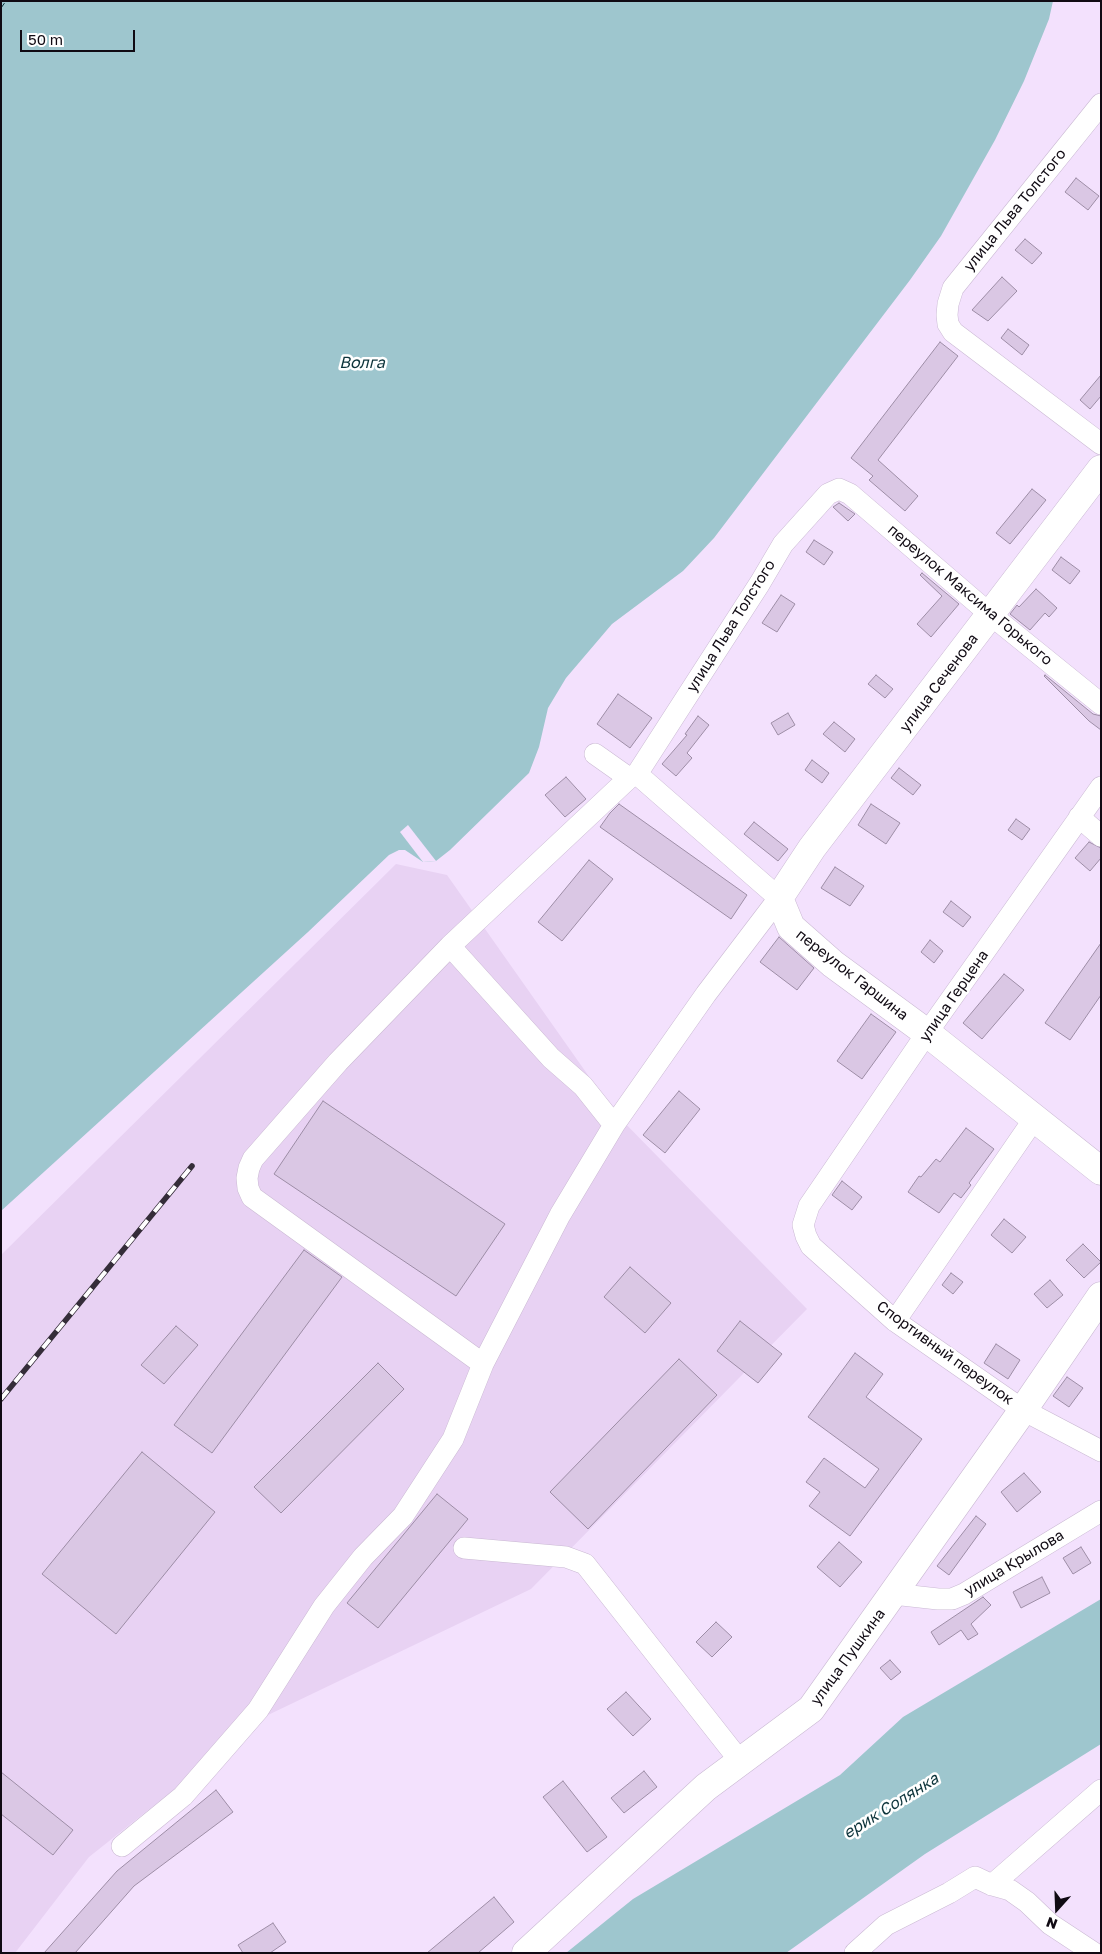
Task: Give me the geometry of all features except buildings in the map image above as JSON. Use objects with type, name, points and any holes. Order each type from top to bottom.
[{"type":"main road","name":"улица Сеченова","points":[[779,898],[812,848],[1101,468]]},
{"type":"main road","name":"переулок Гаршина","points":[[779,898],[791,927],[833,964],[927,1034],[1101,1171]]},
{"type":"main road","name":"улица Пушкина","points":[[526,1953],[706,1787],[811,1709],[894,1594],[1101,1296]]},
{"type":"street","name":"улица Льва Толстого","points":[[1101,104],[953,288],[948,304],[948,324],[952,332],[1101,444]]},
{"type":"street","name":"улица Льва Толстого","points":[[483,1364],[252,1197],[248,1188],[249,1168],[253,1159],[338,1062],[450,946],[633,776],[760,583],[782,544],[828,494],[839,489]]},
{"type":"street","name":"переулок Максима Горького","points":[[839,489],[850,494],[991,615],[1101,704]]},
{"type":"street","name":"переулок Гаршина","points":[[595,754],[633,776],[779,898]]},
{"type":"street","name":"улица Герцена","points":[[809,1206],[1078,817],[1101,787]]},
{"type":"street","points":[[1078,817],[1101,836]]},
{"type":"street","points":[[122,1846],[183,1796],[258,1710],[324,1606],[363,1557],[404,1516],[454,1439],[483,1364],[560,1214],[614,1125],[706,994],[779,898]]},
{"type":"street","points":[[450,946],[551,1058],[583,1086],[614,1125]]},
{"type":"street","points":[[895,1321],[1034,1119]]},
{"type":"street","name":"Спортивный переулок","points":[[809,1206],[803,1225],[810,1246],[895,1321],[1023,1410],[1101,1452]]},
{"type":"street","name":"улица Крылова","points":[[894,1594],[952,1599],[964,1594],[1101,1511]]},
{"type":"street","points":[[464,1548],[566,1557],[585,1564],[740,1761]]},
{"type":"street","points":[[992,1885],[1101,1790]]},
{"type":"street","points":[[855,1953],[886,1925],[949,1893],[975,1877],[992,1885],[1010,1890],[1027,1902],[1050,1924],[1094,1953]]},
{"type":"shaded area","points":[[396,864],[447,875],[614,1112],[807,1309],[531,1589],[268,1715],[89,1857],[15,1953],[1,1953],[1,1255]]},
{"type":"water","name":"Волга","points":[[1,1],[1053,1],[1049,19],[1024,81],[995,140],[941,236],[910,280],[714,538],[683,571],[612,624],[566,678],[548,708],[539,747],[529,773],[450,850],[436,861],[423,862],[405,850],[399,850],[389,855],[308,932],[1,1211]]},
{"type":"water","name":"ерик Солянка","points":[[1101,1599],[1101,1744],[925,1854],[786,1953],[566,1953],[633,1899],[840,1775],[903,1717]]},
{"type":"pier","points":[[408,825],[436,861],[423,862],[400,832]]},
{"type":"ferry route","points":[[1,8],[6,1]]},
{"type":"railway","points":[[1,1399],[192,1166]]}]
